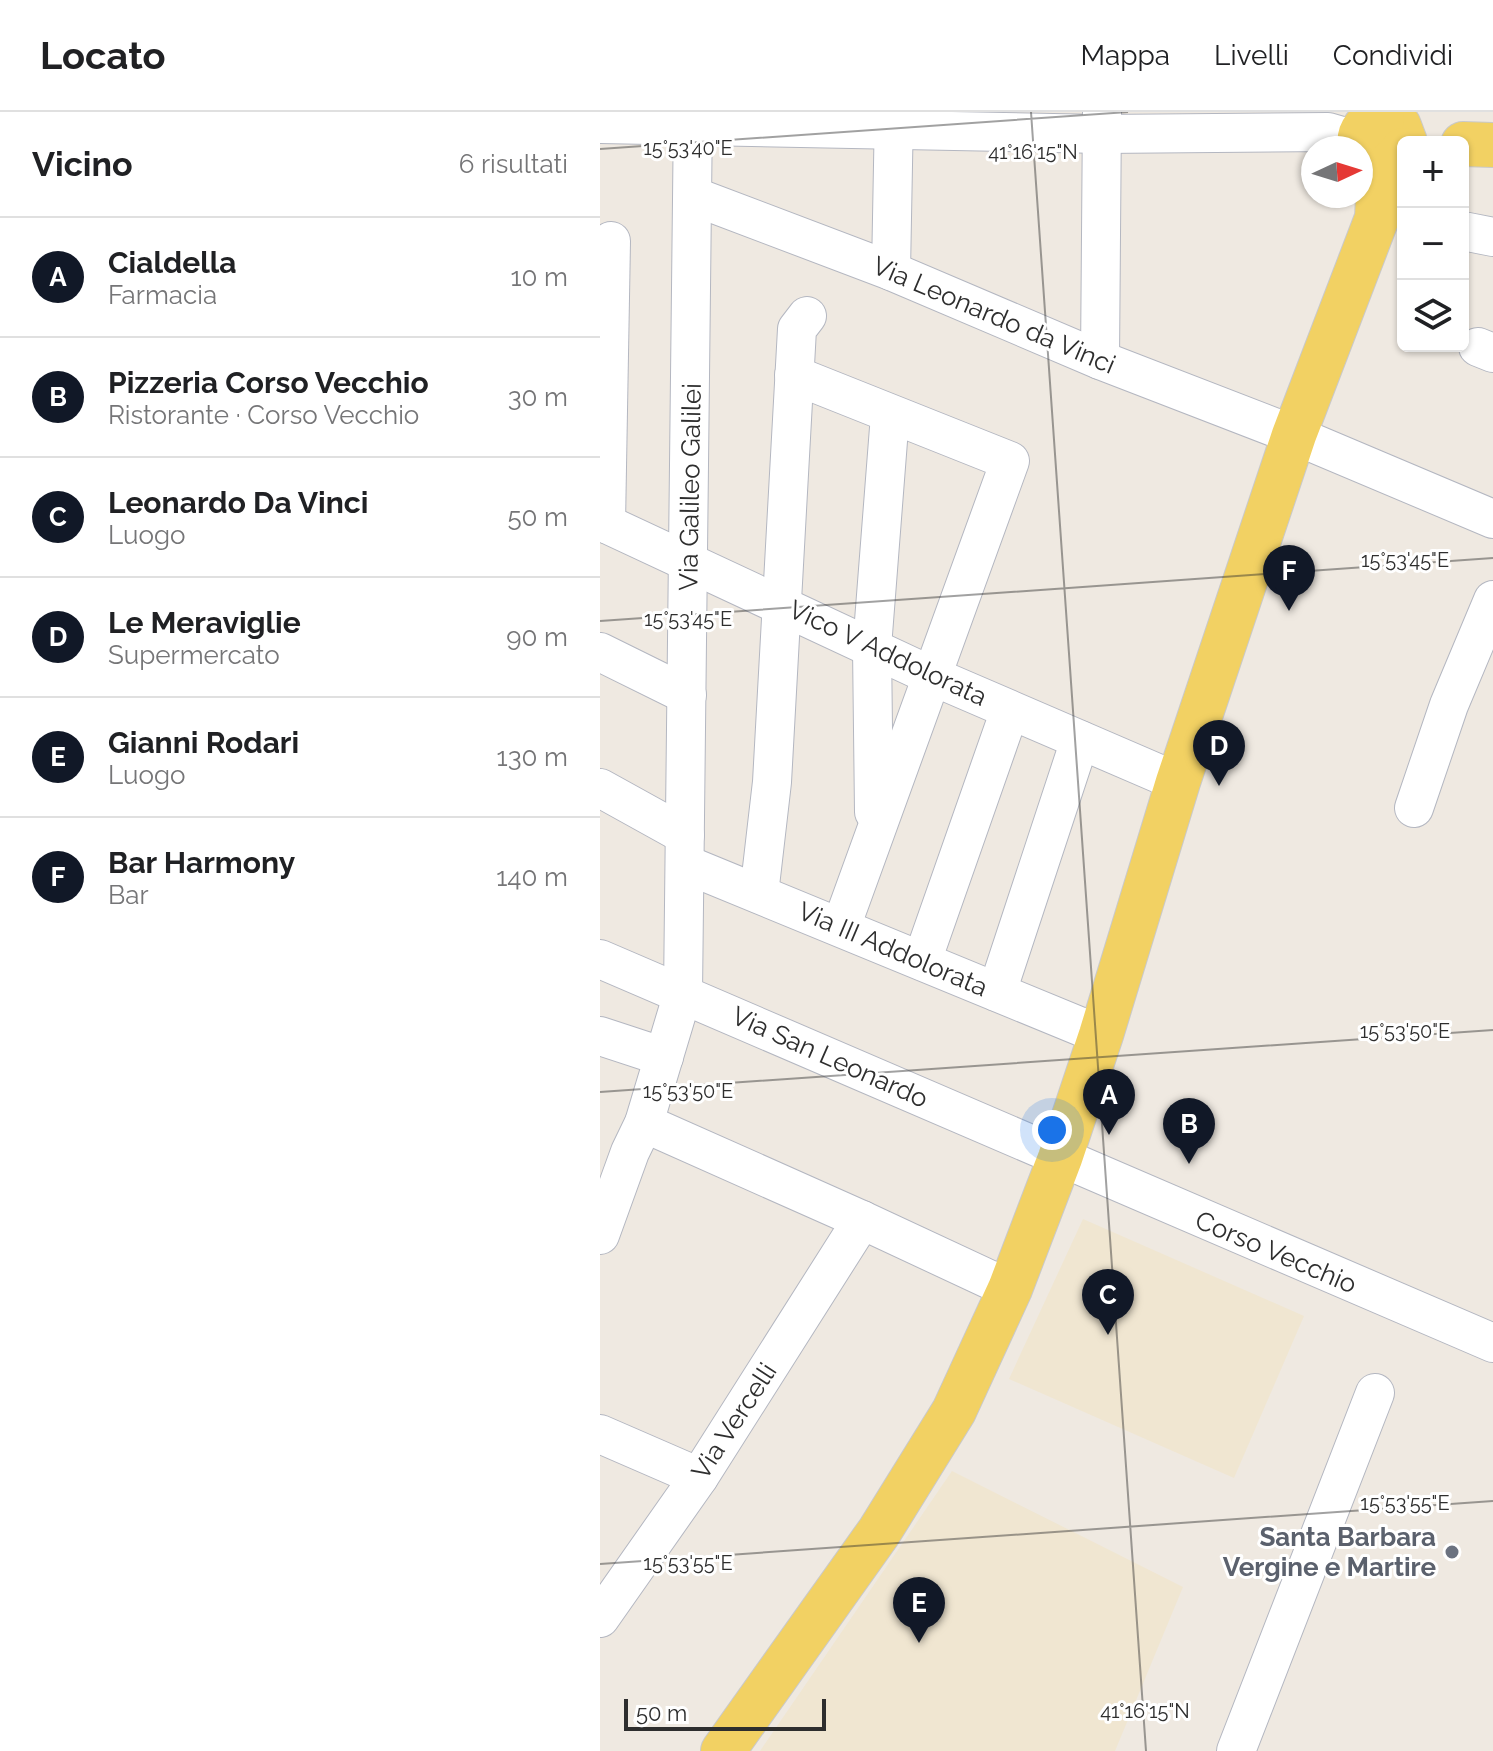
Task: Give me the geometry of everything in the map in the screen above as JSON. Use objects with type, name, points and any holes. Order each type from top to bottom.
[{"type":"main road","points":[[1469,144],[1493,145]]},
{"type":"main road","points":[[723,1751],[879,1532],[946,1425],[1010,1289],[1060,1158],[1101,1035],[1178,782],[1385,151]]},
{"type":"street","points":[[600,124],[693,119],[1102,123],[1328,132],[1385,151]]},
{"type":"street","name":"Via Galileo Galilei","points":[[600,1235],[625,1139],[664,1057],[683,993],[693,119]]},
{"type":"street","points":[[891,271],[894,122]]},
{"type":"street","points":[[1100,360],[1102,123]]},
{"type":"street","name":"Via Leonardo da Vinci","points":[[693,196],[891,271],[1100,360],[1294,435],[1493,519]]},
{"type":"street","points":[[1469,232],[1493,237]]},
{"type":"street","points":[[603,522],[614,241]]},
{"type":"street","points":[[759,894],[772,782],[784,605],[797,329],[807,316]]},
{"type":"street","points":[[794,375],[1010,461],[841,927]]},
{"type":"street","points":[[874,836],[872,647],[890,415]]},
{"type":"street","name":"Vico V Addolorata","points":[[603,522],[932,676],[1178,782]]},
{"type":"street","points":[[1414,808],[1449,705],[1493,600]]},
{"type":"street","points":[[600,652],[687,695]]},
{"type":"street","points":[[922,961],[1010,710]]},
{"type":"street","points":[[997,992],[1080,740]]},
{"type":"street","name":"Via III Addolorata","points":[[600,788],[685,850],[759,894],[1101,1035]]},
{"type":"street","name":"Via San Leonardo","points":[[600,959],[1060,1158]]},
{"type":"street","points":[[600,1036],[664,1057]]},
{"type":"street","points":[[625,1139],[862,1220],[1010,1289]]},
{"type":"street","name":"Corso Vecchio","points":[[1060,1158],[1493,1343]]},
{"type":"street","name":"Via Vercelli","points":[[600,1618],[699,1477],[862,1220]]},
{"type":"street","points":[[1236,1751],[1375,1393]]},
{"type":"street","points":[[600,1434],[699,1477]]},
{"type":"shaded area","points":[[1083,1219],[1304,1316],[1234,1478],[1009,1379]]},
{"type":"shaded area","points":[[952,1471],[1183,1587],[1115,1751],[760,1751]]},
{"type":"place","name":"Bar Harmony","points":[[1289,611]]},
{"type":"place","name":"Le Meraviglie","points":[[1219,786]]},
{"type":"place","name":"Cialdella","points":[[1109,1135]]},
{"type":"place","name":"Pizzeria Corso Vecchio","points":[[1189,1164]]},
{"type":"place","name":"Leonardo Da Vinci","points":[[1108,1335]]},
{"type":"place","name":"Santa Barbara Vergine e Martire","points":[[1452,1552]]},
{"type":"place","name":"Gianni Rodari","points":[[919,1643]]}]
